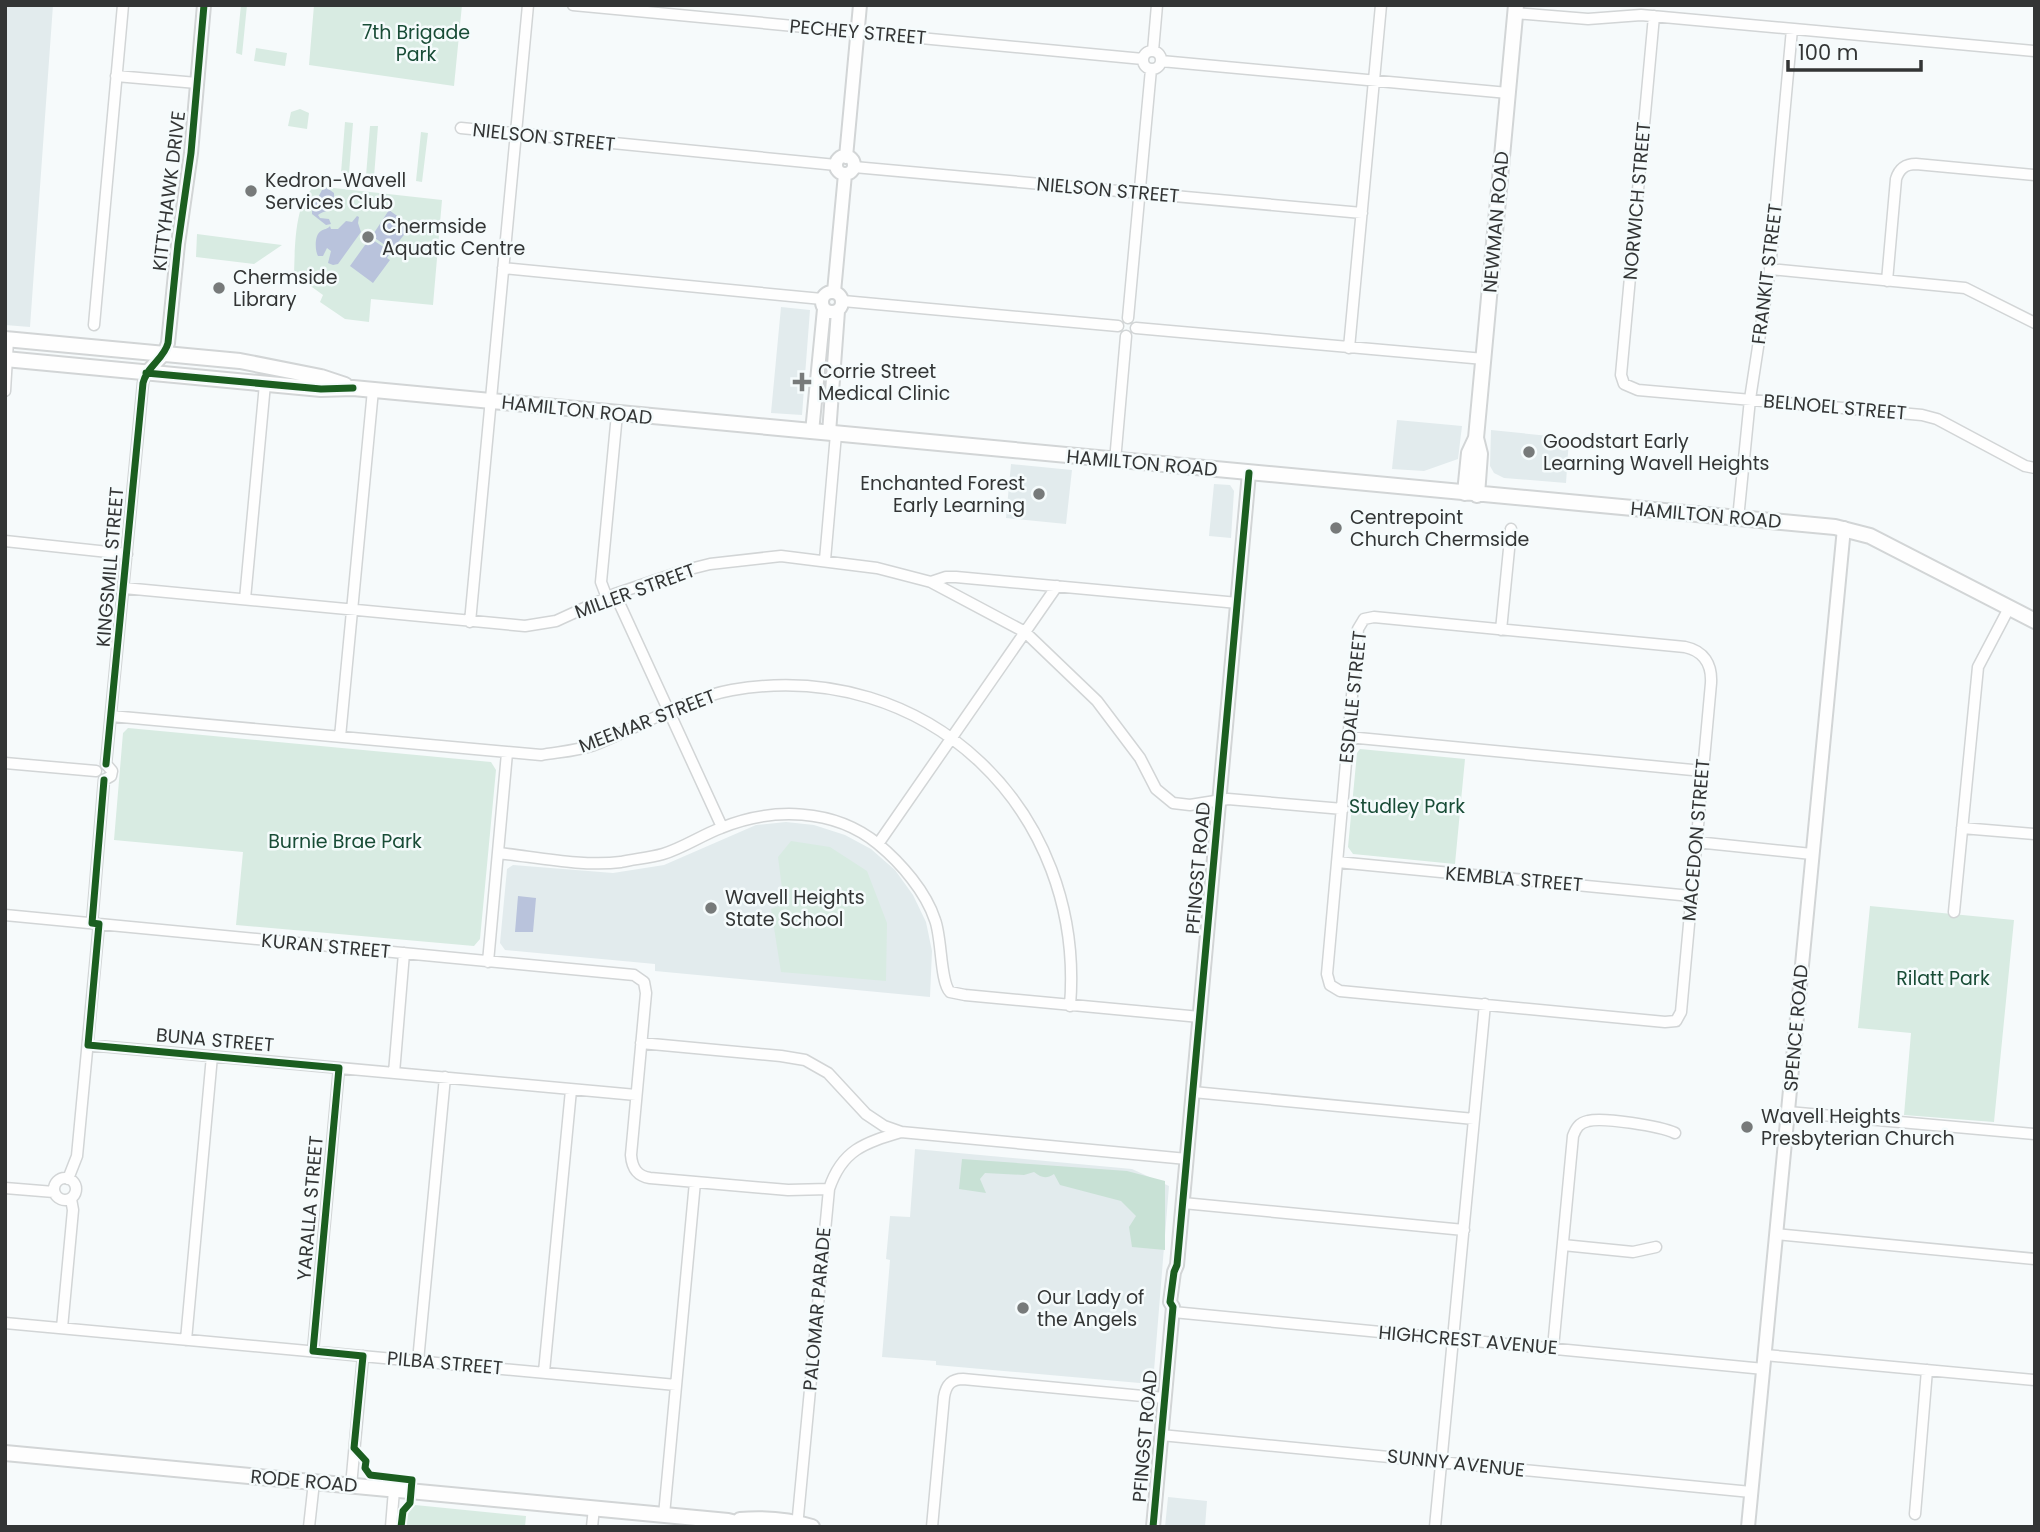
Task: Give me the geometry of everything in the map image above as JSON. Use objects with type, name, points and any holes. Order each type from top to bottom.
[{"type":"main road","name":"NEWMAN ROAD","points":[[1471,494],[1469,453],[1476,438],[1516,9]]},
{"type":"main road","name":"HAMILTON ROAD","points":[[6,339],[254,363],[321,377],[353,388]]},
{"type":"main road","name":"HAMILTON ROAD","points":[[6,359],[321,389],[353,388],[1844,528],[1877,540],[2035,621]]},
{"type":"main road","name":"RODE ROAD","points":[[5,1453],[754,1524],[802,1525]]},
{"type":"street","points":[[93,325],[123,5]]},
{"type":"street","name":"KITTYHAWK DRIVE","points":[[164,354],[168,343],[204,5]]},
{"type":"street","points":[[470,622],[528,5]]},
{"type":"street","name":"PECHEY STREET","points":[[573,5],[1143,59]]},
{"type":"street","points":[[811,432],[832,302],[860,5]]},
{"type":"street","points":[[1153,51],[1157,5]]},
{"type":"street","points":[[1349,348],[1381,5]]},
{"type":"street","points":[[1516,9],[1588,19],[1628,15],[1654,16],[2035,51]]},
{"type":"street","name":"NORWICH STREET","points":[[1624,384],[1621,370],[1654,16]]},
{"type":"street","name":"FRANKIT STREET","points":[[1738,519],[1750,399],[1770,270],[1792,29]]},
{"type":"street","points":[[1153,51],[1160,55],[1161,61],[1151,69],[1143,59],[1147,52],[1153,51]]},
{"type":"street","points":[[1161,61],[1508,93]]},
{"type":"street","points":[[1128,318],[1151,69]]},
{"type":"street","points":[[116,76],[197,83]]},
{"type":"street","name":"NIELSON STREET","points":[[461,128],[1362,213]]},
{"type":"street","points":[[1887,281],[1896,179],[1905,166],[1916,164],[2035,175]]},
{"type":"street","points":[[503,268],[832,302],[1118,326]]},
{"type":"street","points":[[1770,270],[1965,288],[2035,323]]},
{"type":"street","points":[[825,560],[833,434],[832,302]]},
{"type":"street","points":[[1118,326],[1122,319],[1128,318],[1133,320],[1136,328]]},
{"type":"street","points":[[1118,326],[1126,336]]},
{"type":"street","points":[[1136,328],[1484,359]]},
{"type":"street","points":[[1126,336],[1136,328]]},
{"type":"street","points":[[1115,461],[1126,336]]},
{"type":"street","points":[[5,391],[6,339]]},
{"type":"street","points":[[146,373],[164,354]]},
{"type":"street","name":"KINGSMILL STREET","points":[[106,764],[146,373]]},
{"type":"street","points":[[245,599],[265,384]]},
{"type":"street","name":"BELNOEL STREET","points":[[1624,384],[1638,390],[1922,415],[1937,419],[2022,464],[2035,468]]},
{"type":"street","points":[[340,737],[373,390]]},
{"type":"street","points":[[617,414],[601,582],[611,596],[669,711],[722,827]]},
{"type":"street","name":"PFINGST ROAD","points":[[1153,1527],[1173,1309],[1178,1302],[1180,1272],[1177,1265],[1249,473]]},
{"type":"street","name":"SPENCE ROAD","points":[[1748,1527],[1844,528]]},
{"type":"street","points":[[1501,630],[1511,529]]},
{"type":"street","points":[[5,541],[127,554]]},
{"type":"street","name":"MILLER STREET","points":[[124,588],[525,626],[549,623],[611,596],[685,570],[710,565],[781,556],[877,568],[931,582],[1025,632],[1097,701],[1139,758],[1156,789],[1173,803],[1184,805],[1228,799],[1343,809]]},
{"type":"street","points":[[931,582],[951,576],[1238,603]]},
{"type":"street","points":[[878,844],[1057,586]]},
{"type":"street","points":[[1954,912],[1978,667],[2009,608]]},
{"type":"street","name":"ESDALE STREET","points":[[1485,1004],[1340,990],[1330,985],[1327,974],[1358,629],[1364,619],[1374,617],[1501,630]]},
{"type":"street","name":"MACEDON STREET","points":[[1485,1004],[1676,1021],[1681,1012],[1712,683],[1711,670],[1706,659],[1698,651],[1685,647],[1501,630]]},
{"type":"street","name":"MEEMAR STREET","points":[[111,716],[541,755],[592,746],[669,711],[733,690],[788,685],[843,690],[893,706],[951,738],[991,771],[1033,826],[1059,888],[1069,933],[1070,1006]]},
{"type":"street","points":[[1348,737],[1703,771]]},
{"type":"street","points":[[488,962],[508,753]]},
{"type":"street","points":[[5,763],[96,771]]},
{"type":"street","points":[[106,764],[112,771],[111,776],[104,780],[97,776],[96,771],[99,765],[106,764]]},
{"type":"street","points":[[68,1179],[77,1160],[88,1045],[104,780]]},
{"type":"street","points":[[498,853],[611,863],[661,854],[722,827],[750,818],[771,815],[817,816],[846,825],[878,844],[904,869],[922,894],[935,919],[942,947],[944,983],[947,990],[958,995],[1200,1017]]},
{"type":"street","points":[[1962,828],[2035,834]]},
{"type":"street","points":[[1696,842],[1812,853]]},
{"type":"street","name":"KEMBLA STREET","points":[[1337,862],[1691,896]]},
{"type":"street","name":"KURAN STREET","points":[[5,915],[632,975],[644,982],[646,993],[641,1043]]},
{"type":"street","points":[[394,1073],[404,953]]},
{"type":"street","points":[[1435,1527],[1485,1004]]},
{"type":"street","points":[[829,1189],[788,1190],[695,1182],[646,1177],[635,1170],[631,1155],[641,1043],[805,1060],[828,1073],[866,1114],[884,1126],[901,1132],[1187,1159]]},
{"type":"street","name":"BUNA STREET","points":[[88,1045],[636,1095]]},
{"type":"street","points":[[186,1340],[212,1056]]},
{"type":"street","name":"YARALLA STREET","points":[[313,1351],[339,1068]]},
{"type":"street","points":[[418,1361],[444,1077]]},
{"type":"street","points":[[544,1372],[571,1090]]},
{"type":"street","points":[[1193,1092],[1474,1119]]},
{"type":"street","points":[[1788,1111],[2035,1134]]},
{"type":"street","points":[[1553,1348],[1576,1121],[1594,1120],[1658,1127],[1675,1133]]},
{"type":"street","name":"PALOMAR PARADE","points":[[802,1525],[829,1189],[840,1165],[854,1151],[872,1140],[901,1132]]},
{"type":"street","points":[[54,1192],[58,1181],[68,1179]]},
{"type":"street","points":[[62,1328],[73,1210],[71,1199],[76,1186],[68,1179]]},
{"type":"street","points":[[664,1515],[695,1182]]},
{"type":"street","points":[[5,1188],[54,1192],[61,1199],[71,1199]]},
{"type":"street","points":[[1183,1203],[1464,1230]]},
{"type":"street","points":[[1776,1234],[2035,1259]]},
{"type":"street","points":[[1563,1245],[1633,1252],[1656,1247]]},
{"type":"street","name":"HIGHCREST AVENUE","points":[[1173,1309],[1764,1369]]},
{"type":"street","name":"PILBA STREET","points":[[5,1323],[676,1385]]},
{"type":"street","points":[[1765,1354],[2035,1380]]},
{"type":"street","points":[[351,1486],[362,1356]]},
{"type":"street","points":[[1915,1514],[1927,1370]]},
{"type":"street","points":[[932,1527],[944,1396],[952,1381],[963,1379],[1164,1398]]},
{"type":"street","name":"SUNNY AVENUE","points":[[1161,1434],[1751,1492]]},
{"type":"street","points":[[309,1527],[314,1482]]},
{"type":"street","points":[[391,1527],[394,1490]]},
{"type":"street","points":[[592,1527],[594,1508]]},
{"type":"shaded area","points":[[5,5],[53,5],[30,327],[5,325]]},
{"type":"shaded area","points":[[781,307],[810,310],[802,415],[771,413]]},
{"type":"shaded area","points":[[1397,420],[1462,426],[1458,459],[1424,471],[1392,469]]},
{"type":"shaded area","name":"Goodstart Early Learning Wavell Heights","points":[[1491,430],[1569,438],[1566,483],[1504,478],[1494,473],[1490,466]]},
{"type":"shaded area","name":"Enchanted Forest Early Learning","points":[[1011,464],[1072,470],[1066,524],[1006,518]]},
{"type":"shaded area","points":[[1214,484],[1230,485],[1234,491],[1231,538],[1209,536]]},
{"type":"shaded area","name":"Wavell Heights State School","points":[[786,822],[814,825],[845,835],[871,849],[895,870],[913,895],[926,922],[932,951],[930,997],[655,971],[655,964],[505,950],[500,943],[507,869],[513,865],[613,873],[664,865],[756,825]]},
{"type":"shaded area","name":"Our Lady of the Angels","points":[[915,1149],[1132,1169],[1169,1186],[1153,1383],[936,1365],[936,1361],[882,1357],[890,1260],[886,1259],[890,1216],[910,1217]]},
{"type":"shaded area","points":[[1168,1497],[1207,1501],[1205,1527],[1165,1527]]},
{"type":"green space","points":[[241,5],[247,5],[242,55],[236,53]]},
{"type":"green space","name":"7th Brigade Park","points":[[314,5],[462,5],[454,86],[309,65]]},
{"type":"green space","points":[[256,48],[287,53],[285,66],[254,61]]},
{"type":"green space","points":[[300,109],[309,113],[307,129],[288,126],[291,112]]},
{"type":"green space","points":[[345,122],[353,123],[349,173],[341,173]]},
{"type":"green space","points":[[370,126],[378,126],[374,177],[366,176]]},
{"type":"green space","points":[[421,132],[428,133],[422,182],[416,181]]},
{"type":"green space","name":"Chermside Aquatic Centre","points":[[316,186],[442,200],[433,305],[371,299],[369,322],[345,319],[320,302],[323,295],[294,274],[300,213],[303,202]]},
{"type":"green space","points":[[197,234],[282,245],[254,264],[196,257]]},
{"type":"green space","name":"Burnie Brae Park","points":[[128,728],[491,762],[496,770],[480,939],[474,946],[236,925],[243,852],[114,840],[123,733]]},
{"type":"green space","name":"Studley Park","points":[[1360,749],[1465,759],[1455,864],[1353,854],[1348,847],[1357,753]]},
{"type":"green space","points":[[791,841],[830,847],[867,871],[887,923],[886,981],[781,972],[771,909],[784,904],[778,857]]},
{"type":"green space","name":"Rilatt Park","points":[[1870,906],[2014,920],[1994,1122],[1904,1115],[1911,1033],[1858,1028]]},
{"type":"green space","points":[[962,1159],[1127,1171],[1165,1181],[1165,1250],[1132,1247],[1129,1227],[1136,1216],[1121,1201],[1060,1185],[1054,1174],[1044,1177],[1034,1172],[1024,1175],[985,1173],[980,1179],[986,1193],[959,1189]]},
{"type":"green space","points":[[415,1505],[526,1516],[525,1527],[403,1527],[406,1509]]},
{"type":"water","points":[[327,188],[334,193],[333,208],[318,215],[320,218],[329,219],[331,224],[326,225],[312,214],[312,209],[322,190]]},
{"type":"water","points":[[389,210],[411,226],[392,250],[372,236]]},
{"type":"water","points":[[357,216],[361,232],[338,264],[328,263],[331,251],[327,248],[323,256],[318,256],[316,243],[319,233],[330,226],[331,229],[338,229],[346,221],[352,222]]},
{"type":"water","points":[[370,238],[391,252],[387,258],[390,260],[373,283],[350,266]]},
{"type":"water","points":[[518,896],[536,898],[533,932],[515,932]]},
{"type":"cycle path","points":[[106,764],[143,383],[168,343],[191,153],[204,5]]},
{"type":"cycle path","points":[[146,373],[321,389],[353,388]]},
{"type":"cycle path","points":[[1153,1527],[1173,1307],[1170,1302],[1177,1265],[1249,473]]},
{"type":"cycle path","points":[[104,780],[92,923],[99,924],[88,1045],[339,1068],[313,1351],[363,1356],[354,1448],[366,1461],[365,1468],[370,1475],[412,1480],[410,1503],[403,1511],[401,1527]]},
{"type":"place","name":"Kedron-Wavell Services Club","points":[[251,191]]},
{"type":"place","name":"Chermside Aquatic Centre","points":[[368,237]]},
{"type":"place","name":"Chermside Library","points":[[219,288]]},
{"type":"place","name":"Corrie Street Medical Clinic","points":[[802,382]]},
{"type":"place","name":"Goodstart Early Learning Wavell Heights","points":[[1529,452]]},
{"type":"place","name":"Enchanted Forest Early Learning","points":[[1039,494]]},
{"type":"place","name":"Centrepoint Church Chermside","points":[[1336,528]]},
{"type":"place","name":"Wavell Heights State School","points":[[711,908]]},
{"type":"place","name":"Wavell Heights Presbyterian Church","points":[[1747,1127]]},
{"type":"place","name":"Our Lady of the Angels","points":[[1023,1308]]}]
